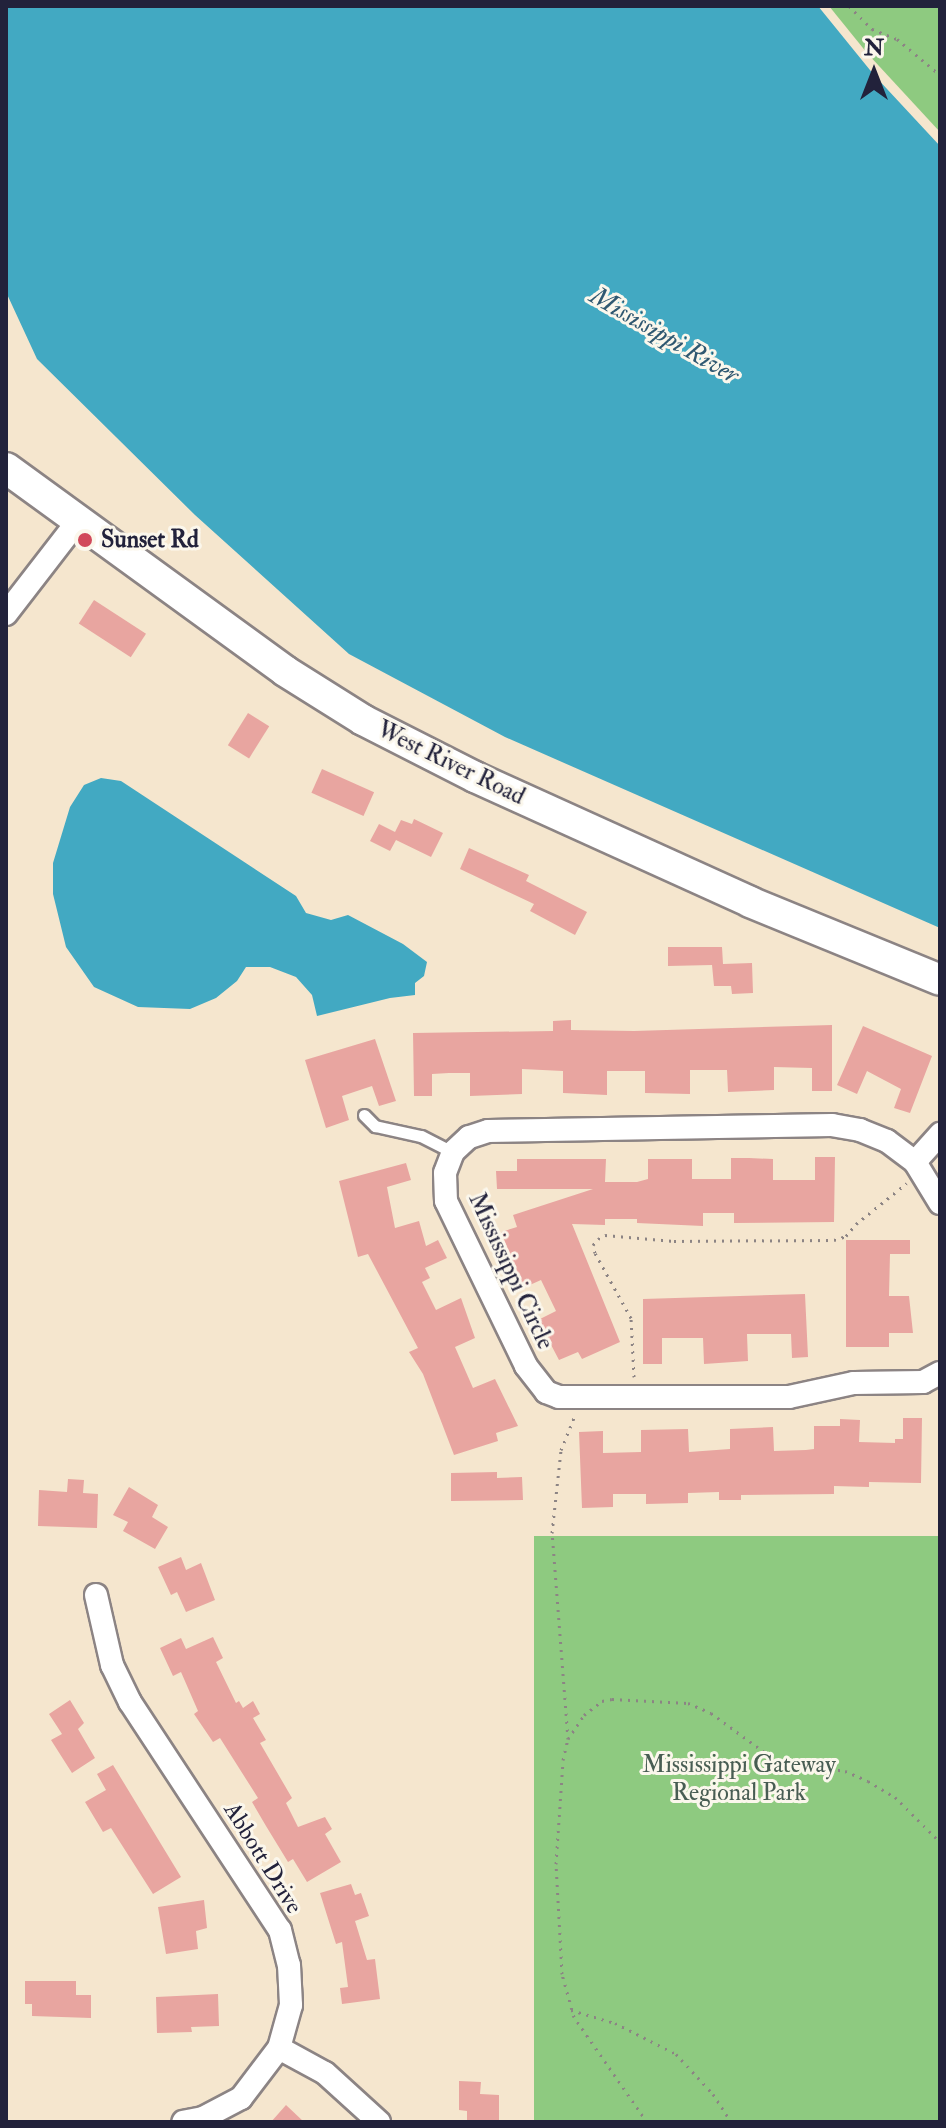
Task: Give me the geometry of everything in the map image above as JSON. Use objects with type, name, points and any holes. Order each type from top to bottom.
[{"type":"street","name":"West River Road","points":[[6,468],[285,671],[392,736],[750,902],[940,980]]},
{"type":"street","points":[[6,614],[78,521]]},
{"type":"street","points":[[453,1152],[469,1137],[488,1131],[832,1125],[860,1130],[887,1141],[919,1168],[940,1203]]},
{"type":"street","points":[[919,1168],[940,1134]]},
{"type":"street","name":"Mississippi Circle","points":[[453,1152],[445,1173],[446,1201],[536,1382],[546,1392],[573,1399],[789,1397],[854,1383],[901,1384],[939,1376]]},
{"type":"street","name":"Abbott Drive","points":[[96,1595],[112,1665],[130,1702],[280,1930],[289,1965],[291,2005],[279,2048],[241,2098],[203,2118],[183,2122]]},
{"type":"street","points":[[279,2048],[325,2073],[379,2122]]},
{"type":"lane","points":[[364,1115],[375,1126],[421,1136],[453,1152]]},
{"type":"path","points":[[849,6],[872,29],[905,43],[940,75]]},
{"type":"path","points":[[634,1398],[631,1318],[595,1253],[593,1245],[598,1239],[605,1235],[662,1241],[834,1240],[846,1236],[919,1168]]},
{"type":"path","points":[[573,1399],[574,1417],[561,1450],[552,1533],[568,1739],[563,1760],[556,1881],[560,1958],[571,2010],[647,2122]]},
{"type":"path","points":[[568,1739],[584,1715],[602,1701],[649,1699],[688,1703],[711,1713],[775,1760],[845,1771],[868,1781],[895,1797],[940,1842]]},
{"type":"path","points":[[571,2010],[615,2023],[670,2050],[692,2068],[731,2122]]},
{"type":"green space","points":[[829,6],[940,6],[940,132],[867,53]]},
{"type":"green space","name":"Mississippi Gateway Regional Park","points":[[534,1536],[940,1536],[940,2122],[534,2122]]},
{"type":"water","name":"Mississippi River","points":[[6,6],[818,6],[874,75],[940,146],[940,928],[505,737],[349,654],[195,515],[37,359],[6,292]]},
{"type":"water","points":[[101,778],[121,781],[296,896],[306,913],[331,920],[348,915],[403,944],[427,962],[424,976],[415,983],[415,995],[317,1016],[312,995],[296,977],[270,967],[246,967],[237,981],[216,998],[190,1009],[138,1007],[94,987],[66,947],[53,894],[53,863],[70,807],[84,785]]},
{"type":"building","points":[[94,600],[146,634],[131,657],[79,623]]},
{"type":"building","points":[[248,713],[269,726],[249,758],[228,745]]},
{"type":"building","points":[[322,769],[374,792],[363,816],[311,793]]},
{"type":"building","points":[[414,819],[443,833],[431,857],[396,840],[390,851],[370,841],[379,824],[395,832],[401,820],[412,824]]},
{"type":"building","points":[[469,848],[529,875],[526,881],[587,912],[575,935],[530,911],[534,904],[460,869]]},
{"type":"building","points":[[668,947],[722,947],[723,964],[752,963],[753,993],[732,994],[731,986],[714,986],[712,965],[668,966]]},
{"type":"building","points":[[571,1020],[571,1030],[832,1025],[832,1091],[812,1091],[812,1068],[774,1067],[774,1090],[728,1092],[727,1070],[690,1070],[690,1094],[645,1093],[645,1071],[607,1071],[607,1095],[563,1093],[563,1071],[522,1069],[522,1094],[470,1096],[470,1073],[449,1073],[432,1074],[432,1096],[414,1096],[413,1033],[553,1031],[553,1021]]},
{"type":"building","points":[[863,1026],[932,1056],[910,1113],[894,1108],[901,1089],[867,1071],[857,1094],[837,1085]]},
{"type":"building","points":[[375,1039],[396,1101],[379,1106],[372,1086],[342,1096],[349,1120],[326,1128],[305,1060]]},
{"type":"building","points":[[815,1157],[835,1157],[834,1222],[734,1223],[734,1213],[703,1213],[703,1226],[637,1223],[637,1219],[605,1219],[605,1225],[572,1224],[620,1342],[582,1359],[578,1352],[559,1360],[538,1320],[556,1311],[541,1280],[523,1288],[501,1232],[517,1227],[513,1215],[593,1189],[497,1189],[496,1171],[517,1171],[517,1159],[606,1159],[605,1182],[637,1182],[648,1179],[648,1159],[692,1159],[692,1179],[731,1179],[731,1158],[749,1158],[773,1159],[773,1180],[815,1180]]},
{"type":"building","points":[[406,1163],[411,1180],[387,1187],[395,1228],[419,1221],[426,1246],[438,1240],[447,1258],[425,1268],[430,1278],[422,1282],[436,1310],[461,1298],[475,1338],[455,1347],[473,1388],[495,1379],[518,1426],[496,1433],[498,1441],[454,1455],[423,1374],[409,1352],[418,1348],[368,1254],[358,1257],[339,1181]]},
{"type":"building","points":[[846,1240],[910,1240],[910,1254],[890,1254],[889,1296],[909,1296],[913,1333],[889,1333],[889,1347],[846,1347]]},
{"type":"building","points":[[805,1294],[808,1357],[792,1358],[791,1334],[747,1334],[748,1361],[704,1364],[703,1338],[662,1338],[662,1364],[643,1364],[643,1299]]},
{"type":"building","points":[[903,1418],[922,1418],[921,1483],[869,1482],[869,1487],[834,1486],[834,1494],[741,1495],[741,1500],[719,1500],[719,1492],[688,1493],[688,1503],[646,1504],[646,1494],[613,1494],[613,1507],[582,1508],[579,1432],[603,1431],[603,1453],[641,1452],[641,1430],[688,1429],[689,1452],[730,1449],[730,1429],[773,1427],[774,1451],[806,1450],[814,1449],[814,1426],[840,1426],[840,1419],[860,1420],[859,1442],[895,1443],[895,1439],[903,1439]]},
{"type":"building","points":[[497,1472],[497,1478],[522,1477],[523,1500],[451,1501],[451,1473]]},
{"type":"building","points":[[68,1479],[84,1480],[83,1493],[98,1494],[97,1528],[38,1526],[39,1490],[67,1492]]},
{"type":"building","points":[[129,1487],[158,1505],[152,1517],[168,1527],[155,1549],[123,1531],[128,1522],[113,1515]]},
{"type":"building","points":[[181,1557],[186,1570],[201,1563],[215,1600],[186,1612],[177,1592],[171,1595],[158,1567]]},
{"type":"building","points":[[213,1637],[223,1658],[216,1662],[236,1703],[239,1701],[243,1708],[253,1701],[260,1714],[253,1718],[266,1740],[260,1743],[292,1798],[286,1803],[298,1827],[325,1817],[332,1829],[325,1834],[341,1862],[307,1882],[293,1859],[288,1862],[266,1826],[252,1802],[258,1798],[220,1738],[213,1742],[194,1714],[198,1711],[181,1672],[173,1676],[160,1648],[181,1638],[186,1649]]},
{"type":"building","points":[[70,1700],[84,1723],[78,1729],[95,1758],[72,1773],[51,1740],[62,1734],[49,1714]]},
{"type":"building","points":[[113,1765],[181,1877],[153,1894],[111,1828],[103,1832],[85,1802],[106,1790],[97,1774]]},
{"type":"building","points":[[351,1884],[355,1895],[361,1893],[369,1916],[355,1921],[367,1960],[375,1959],[380,1999],[342,2004],[340,1988],[348,1987],[342,1942],[336,1944],[320,1893]]},
{"type":"building","points":[[204,1900],[207,1928],[196,1931],[198,1949],[166,1954],[158,1907]]},
{"type":"building","points":[[25,1981],[76,1981],[76,1995],[91,1995],[91,2018],[32,2016],[32,2004],[25,2004]]},
{"type":"building","points":[[218,1994],[219,2026],[191,2027],[192,2032],[157,2033],[156,1997]]},
{"type":"building","points":[[459,2081],[481,2082],[480,2094],[499,2095],[499,2122],[467,2122],[467,2111],[459,2110]]},
{"type":"building","points":[[286,2105],[304,2122],[271,2122]]},
{"type":"place","name":"Sunset Rd","points":[[85,540]]}]
